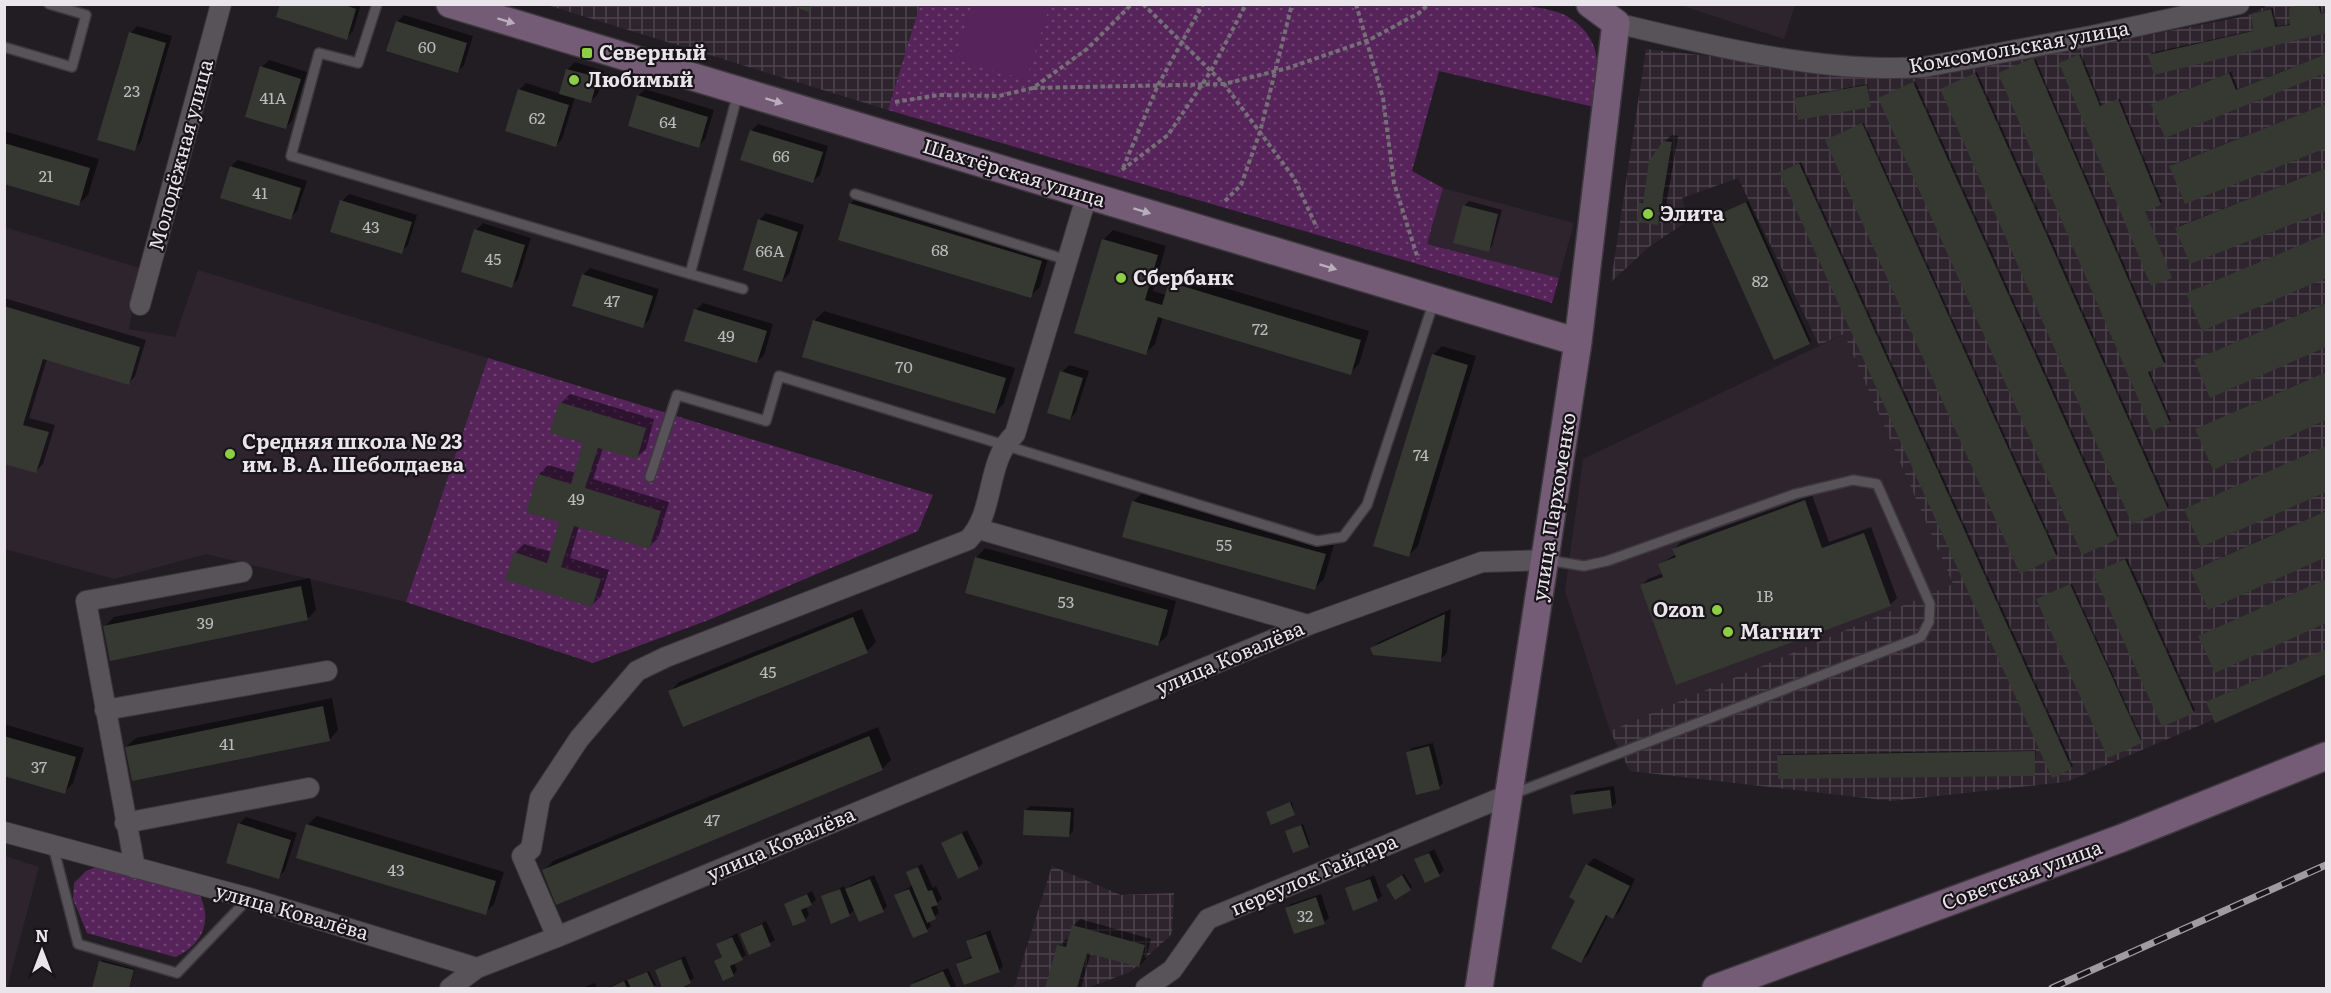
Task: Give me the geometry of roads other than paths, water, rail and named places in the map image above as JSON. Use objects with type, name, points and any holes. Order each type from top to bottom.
[{"type":"street","name":"Молодёжная улица","points":[[140,305],[221,4]]},
{"type":"street","name":"Шахтёрская улица","points":[[450,4],[1578,342]]},
{"type":"street","name":"Комсомольская улица","points":[[1590,4],[1616,23],[1764,55],[1869,68],[1899,69],[1924,67],[2081,38],[2187,10],[2239,4]]},
{"type":"street","name":"улица Пархоменко","points":[[1479,988],[1547,560],[1578,342],[1616,23]]},
{"type":"street","points":[[557,937],[522,856],[531,849],[540,798],[579,739],[637,671],[666,657],[968,540],[979,529],[1003,445],[1015,434],[1087,195]]},
{"type":"street","points":[[979,529],[1308,625]]},
{"type":"street","name":"улица Ковалёва","points":[[4,832],[249,898],[477,968],[557,937],[1308,625],[1482,562],[1547,560]]},
{"type":"street","points":[[135,868],[86,601],[242,572]]},
{"type":"street","points":[[105,710],[327,671]]},
{"type":"street","name":"Советская улица","points":[[1716,988],[2122,838],[2326,756]]},
{"type":"street","points":[[125,823],[309,788]]},
{"type":"street","name":"переулок Гайдара","points":[[1146,988],[1172,970],[1208,919],[1508,795]]},
{"type":"street","points":[[450,988],[477,968]]},
{"type":"lane","points":[[4,47],[72,67],[86,15],[49,4]]},
{"type":"lane","points":[[377,4],[358,63],[319,53],[291,156],[743,290]]},
{"type":"lane","points":[[690,274],[739,91]]},
{"type":"lane","points":[[855,194],[1067,260]]},
{"type":"lane","points":[[650,477],[677,395],[765,421],[779,376],[1317,541],[1343,537],[1367,505],[1434,299]]},
{"type":"lane","points":[[1508,795],[1921,638],[1929,622],[1930,604],[1877,484],[1853,480],[1795,494],[1607,561],[1584,566],[1547,560]]},
{"type":"lane","points":[[53,846],[78,944],[177,973],[249,898]]},
{"type":"railway","points":[[2052,988],[2326,865]]},
{"type":"place","name":"Северный","points":[[587,53]]},
{"type":"place","name":"Любимый","points":[[574,80]]},
{"type":"place","name":"Элита","points":[[1648,214]]},
{"type":"place","name":"Сбербанк","points":[[1121,278]]},
{"type":"place","name":"Средняя школа № 23 им. В. А. Шеболдаева","points":[[230,454]]},
{"type":"place","name":"Ozon","points":[[1717,610]]},
{"type":"place","name":"Магнит","points":[[1728,632]]}]
